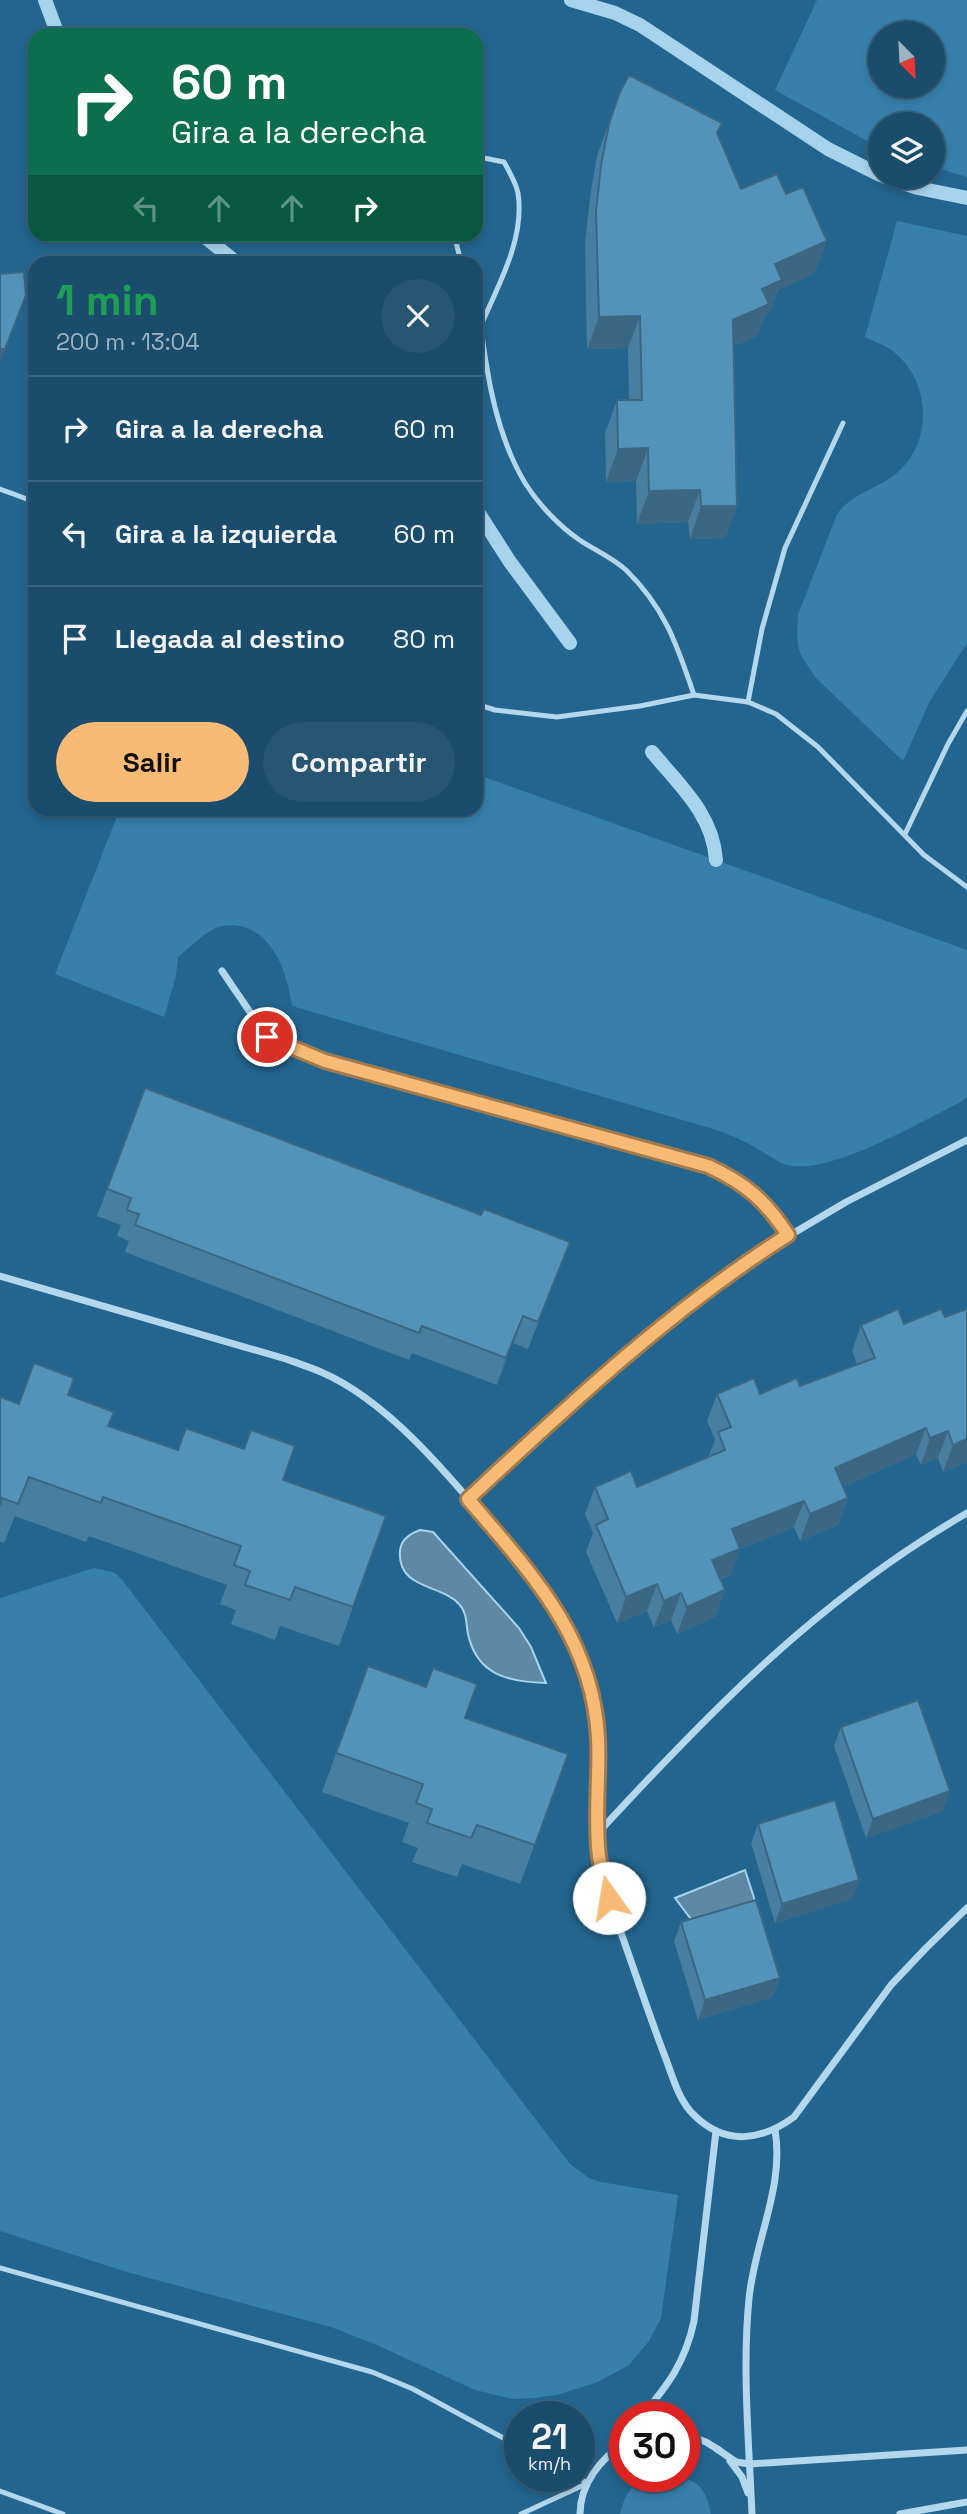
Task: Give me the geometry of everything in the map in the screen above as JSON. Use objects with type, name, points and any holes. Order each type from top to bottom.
[{"type":"street","points":[[222,971],[267,1037],[325,1061],[708,1166],[743,1183],[766,1205],[788,1235]]},
{"type":"street","points":[[468,1499],[628,1355],[714,1285],[788,1235],[967,1140]]},
{"type":"street","points":[[0,1276],[323,1372],[363,1397],[399,1427],[468,1499],[556,1608],[580,1654],[593,1703],[598,1737],[599,1857],[609,1898],[680,2093],[691,2113],[716,2131],[746,2137],[761,2135],[775,2130],[794,2117],[891,1985],[967,1908]]},
{"type":"street","points":[[598,1834],[673,1751],[739,1685],[798,1632],[874,1572],[967,1513]]},
{"type":"street","points":[[752,2514],[747,2346],[749,2297],[775,2175],[778,2147],[775,2130]]},
{"type":"street","points":[[653,2401],[676,2372],[690,2341],[716,2131]]},
{"type":"street","points":[[700,2440],[736,2462],[750,2464],[967,2450]]},
{"type":"street","points":[[717,2449],[735,2466],[742,2477],[752,2514]]},
{"type":"street","points":[[595,2472],[609,2454]]},
{"type":"street","points":[[580,2514],[586,2492]]},
{"type":"street","points":[[900,2514],[967,2502]]},
{"type":"lane","points":[[483,158],[504,162],[518,191],[518,231],[505,270],[483,320]]},
{"type":"lane","points":[[483,337],[494,404],[526,484],[551,516],[578,539],[624,568],[657,605],[676,642],[694,695]]},
{"type":"lane","points":[[748,702],[762,629],[785,548],[843,423]]},
{"type":"lane","points":[[0,489],[28,499]]},
{"type":"lane","points":[[483,706],[556,717],[640,706],[694,695],[748,702],[776,714],[818,747],[924,855],[967,887]]},
{"type":"lane","points":[[905,834],[948,744],[967,711]]},
{"type":"lane","points":[[0,2268],[372,2372],[413,2389],[504,2438]]},
{"type":"lane","points":[[0,2491],[63,2514]]},
{"type":"lane","points":[[521,2514],[569,2492]]},
{"type":"shaded area","points":[[817,0],[967,0],[967,177],[945,171],[945,112],[868,112],[868,141],[775,90]]},
{"type":"shaded area","points":[[897,221],[967,236],[967,643],[930,701],[903,761],[816,678],[803,659],[797,637],[798,615],[837,514],[850,501],[898,472],[918,443],[923,409],[913,375],[890,349],[865,337]]},
{"type":"shaded area","points":[[483,777],[967,950],[967,1097],[898,1134],[849,1155],[826,1163],[788,1165],[720,1131],[292,1006],[286,977],[273,950],[252,930],[238,926],[222,926],[211,930],[178,957],[176,976],[164,1017],[55,974],[117,816],[483,816]]},
{"type":"shaded area","points":[[420,1530],[433,1532],[519,1628],[531,1647],[546,1683],[508,1678],[487,1668],[472,1648],[462,1607],[405,1573],[401,1563],[402,1543]]},
{"type":"shaded area","points":[[94,1568],[115,1573],[123,1581],[570,2164],[589,2178],[601,2182],[678,2195],[661,2318],[649,2341],[629,2365],[598,2382],[557,2395],[513,2399],[475,2390],[331,2327],[127,2272],[0,2231],[0,1598]]},
{"type":"shaded area","points":[[745,1870],[756,1904],[694,1923],[675,1898]]},
{"type":"shaded area","points":[[700,2488],[708,2501],[711,2514],[620,2514],[629,2492],[700,2492]]},
{"type":"building","points":[[629,75],[722,123],[717,133],[741,189],[777,174],[786,194],[803,187],[827,241],[775,264],[782,280],[762,289],[769,304],[733,320],[737,506],[701,506],[700,490],[649,491],[648,448],[618,449],[617,400],[642,400],[640,316],[599,317],[596,212],[609,124]]},
{"type":"building","points":[[24,272],[26,295],[5,349],[0,349],[0,274]]},
{"type":"building","points":[[145,1088],[481,1215],[484,1209],[570,1242],[538,1322],[523,1316],[506,1358],[422,1326],[419,1333],[135,1225],[139,1214],[127,1210],[131,1198],[107,1189]]},
{"type":"building","points":[[898,1309],[904,1324],[941,1309],[945,1317],[967,1309],[967,1439],[953,1445],[948,1431],[930,1438],[926,1428],[835,1468],[848,1498],[810,1514],[804,1501],[732,1529],[740,1549],[712,1560],[725,1590],[687,1607],[681,1593],[664,1601],[657,1584],[626,1597],[596,1525],[608,1519],[595,1487],[631,1471],[637,1487],[725,1450],[718,1432],[731,1427],[717,1394],[754,1378],[760,1394],[797,1378],[800,1386],[875,1358],[861,1325]]},
{"type":"building","points":[[34,1363],[74,1378],[68,1395],[114,1412],[108,1426],[178,1450],[186,1428],[244,1449],[251,1430],[295,1446],[283,1480],[386,1516],[353,1607],[295,1587],[290,1600],[245,1585],[250,1571],[234,1565],[241,1546],[103,1497],[101,1503],[29,1477],[18,1504],[2,1498],[0,1506],[0,1397],[19,1404]]},
{"type":"building","points":[[368,1666],[426,1687],[433,1668],[477,1684],[465,1718],[568,1754],[535,1845],[477,1825],[471,1838],[427,1823],[432,1809],[416,1803],[423,1784],[336,1753]]},
{"type":"building","points":[[918,1700],[950,1791],[873,1819],[841,1727]]},
{"type":"building","points":[[835,1800],[859,1880],[782,1904],[758,1824]]},
{"type":"building","points":[[756,1900],[780,1978],[705,2000],[681,1922]]},
{"type":"waterway","points":[[45,0],[55,28]]},
{"type":"waterway","points":[[571,0],[615,13],[640,25],[828,149],[868,169]]},
{"type":"waterway","points":[[923,189],[967,198]]},
{"type":"waterway","points":[[211,242],[228,256]]},
{"type":"waterway","points":[[483,520],[510,562],[570,643]]},
{"type":"waterway","points":[[652,752],[702,814],[709,828],[716,860]]},
{"type":"route","points":[[267,1037],[325,1061],[545,1119],[708,1166],[743,1183],[766,1205],[788,1235],[714,1285],[628,1355],[468,1499],[536,1580],[556,1608],[580,1654],[593,1703],[598,1737],[599,1857],[609,1898]]}]
